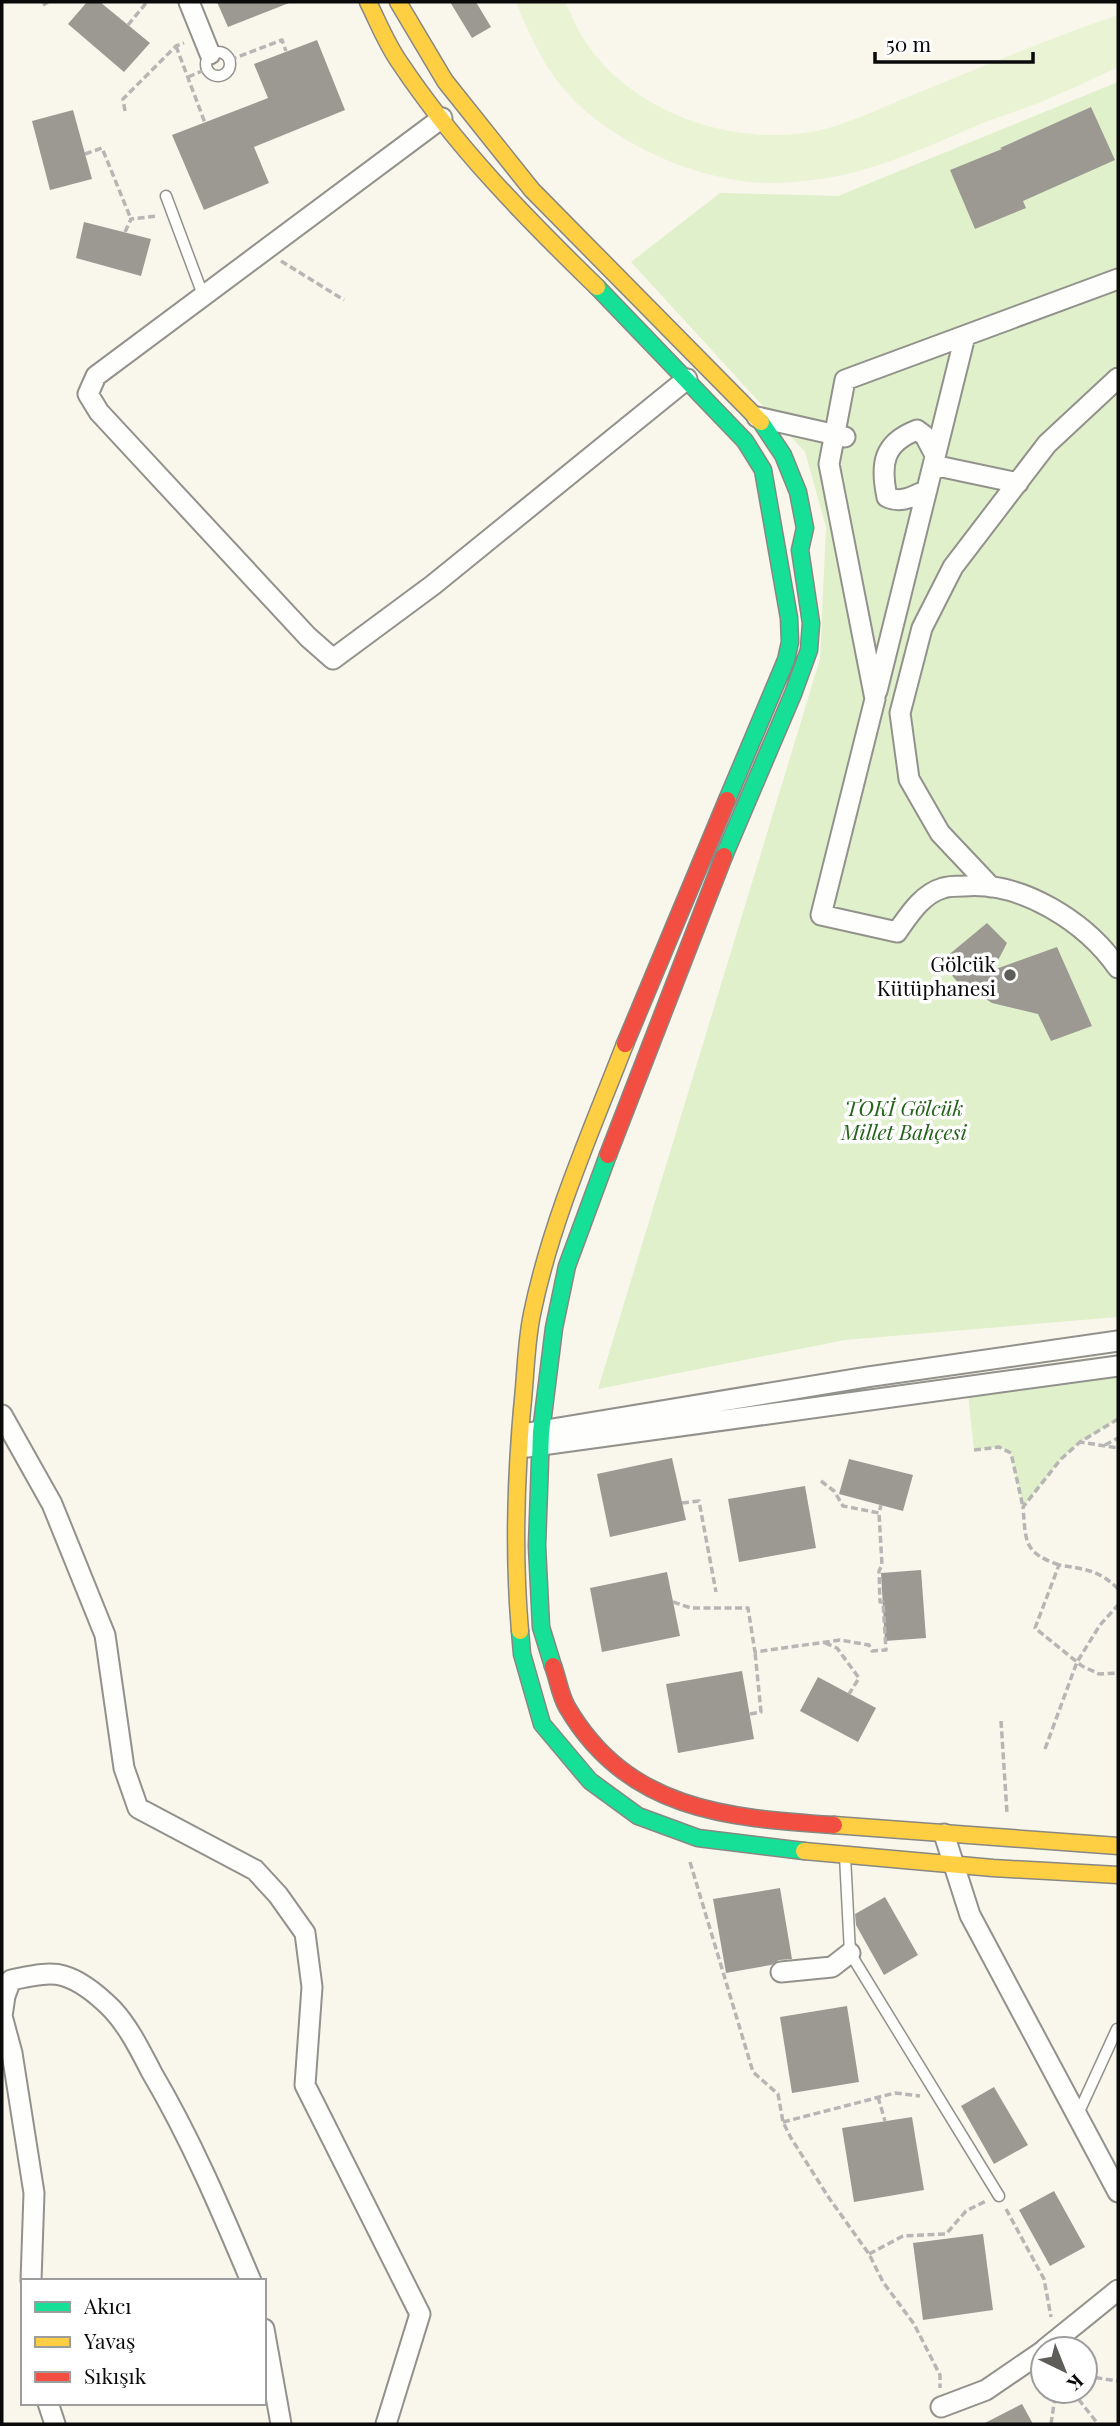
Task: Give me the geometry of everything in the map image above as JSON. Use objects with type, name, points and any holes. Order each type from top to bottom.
[{"type":"main road","points":[[368,2],[399,62],[471,158],[518,210],[622,312],[745,441],[763,470],[789,618],[790,642],[786,660],[638,1011],[552,1235],[531,1316],[520,1441],[516,1588],[522,1654],[542,1724],[590,1781],[638,1816],[698,1838],[778,1849],[955,1865],[1118,1875]]},
{"type":"main road","points":[[398,2],[445,81],[532,190],[757,417],[783,455],[798,492],[805,528],[800,550],[811,623],[808,650],[793,694],[716,875],[577,1235],[567,1266],[554,1328],[541,1438],[537,1546],[541,1627],[566,1705],[592,1741],[620,1772],[666,1797],[711,1810],[775,1821],[1118,1846]]},
{"type":"street","points":[[189,2],[209,62]]},
{"type":"street","points":[[442,118],[96,376],[88,394],[99,412],[216,540],[308,637],[333,659],[433,585],[687,379]]},
{"type":"street","points":[[875,699],[829,464],[840,436],[845,380],[1118,279]]},
{"type":"street","points":[[965,336],[821,915],[897,932],[918,904],[943,888],[981,884],[1012,890],[1060,914],[1105,950],[1118,968]]},
{"type":"street","points":[[990,887],[940,833],[909,779],[900,713],[922,628],[953,567],[1047,444],[1118,378]]},
{"type":"street","points":[[757,417],[840,436]]},
{"type":"street","points":[[927,490],[895,501],[887,497],[883,480],[884,460],[893,444],[905,434],[917,430],[925,436],[934,460]]},
{"type":"street","points":[[934,460],[1018,483]]},
{"type":"street","points":[[541,1438],[880,1375],[1118,1341]]},
{"type":"street","points":[[520,1441],[1118,1366]]},
{"type":"street","points":[[2,1415],[52,1504],[105,1635],[124,1768],[138,1808],[255,1870],[278,1895],[305,1933],[312,1987],[305,2085],[420,2314],[386,2424]]},
{"type":"street","points":[[944,1834],[971,1915],[1118,2192]]},
{"type":"street","points":[[781,1972],[832,1967],[850,1954]]},
{"type":"street","points":[[31,2279],[34,2193],[12,2053],[2,2016],[11,1980],[37,1975],[64,1975],[86,1988],[113,2010],[167,2097],[215,2195],[250,2279]]},
{"type":"street","points":[[1063,2335],[1118,2290]]},
{"type":"street","points":[[266,2340],[281,2424]]},
{"type":"street","points":[[941,2407],[986,2390],[1029,2360]]},
{"type":"street","points":[[49,2405],[55,2424]]},
{"type":"lane","points":[[222,52],[230,60],[230,69],[224,75],[213,75],[209,62],[222,52]]},
{"type":"lane","points":[[166,195],[203,295]]},
{"type":"lane","points":[[845,1855],[850,1954],[999,2196]]},
{"type":"lane","points":[[1078,2113],[1116,2029]]},
{"type":"path","points":[[43,5],[48,2]]},
{"type":"path","points":[[128,25],[147,2]]},
{"type":"path","points":[[230,60],[282,40],[286,51]]},
{"type":"path","points":[[125,111],[123,99],[176,46],[205,122]]},
{"type":"path","points":[[188,77],[209,62]]},
{"type":"path","points":[[85,154],[110,146]]},
{"type":"path","points":[[102,148],[131,219],[125,232]]},
{"type":"path","points":[[131,219],[173,215]]},
{"type":"path","points":[[276,257],[344,300]]},
{"type":"path","points":[[1023,1507],[1061,1459],[1080,1442],[1118,1419]]},
{"type":"path","points":[[1105,1446],[1118,1438]]},
{"type":"path","points":[[1080,1442],[1118,1448]]},
{"type":"path","points":[[974,1450],[999,1447],[1011,1452],[1023,1507],[1025,1535],[1030,1548],[1042,1559],[1106,1577],[1118,1589]]},
{"type":"path","points":[[821,1481],[834,1491],[843,1506],[879,1513]]},
{"type":"path","points":[[682,1503],[699,1501],[716,1592]]},
{"type":"path","points":[[755,1652],[840,1640],[869,1645],[872,1651],[886,1650],[878,1571],[882,1564],[879,1513],[881,1505]]},
{"type":"path","points":[[1059,1565],[1035,1628],[1077,1662],[1100,1674],[1118,1673]]},
{"type":"path","points":[[673,1602],[691,1608],[748,1608],[761,1712],[750,1714]]},
{"type":"path","points":[[1045,1749],[1077,1662],[1100,1625],[1118,1605]]},
{"type":"path","points":[[823,1642],[837,1648],[859,1678],[849,1694]]},
{"type":"path","points":[[1001,1721],[1008,1822]]},
{"type":"path","points":[[690,1862],[752,2072],[778,2094],[783,2122],[829,2198],[870,2254],[883,2282],[914,2324],[940,2375],[941,2407]]},
{"type":"path","points":[[783,2122],[895,2093],[941,2099]]},
{"type":"path","points":[[878,2097],[885,2121]]},
{"type":"path","points":[[870,2254],[902,2236],[946,2234],[966,2211],[999,2196],[1044,2279],[1047,2335]]},
{"type":"path","points":[[1099,2378],[1118,2381]]},
{"type":"path","points":[[1051,2424],[1054,2405]]},
{"type":"path","points":[[1083,2405],[1098,2424]]},
{"type":"green space","points":[[516,2],[565,2],[579,31],[599,59],[624,84],[653,103],[686,119],[720,129],[756,134],[791,134],[836,126],[1041,43],[1118,15],[1118,67],[1041,102],[879,165],[839,176],[810,180],[746,182],[688,168],[664,159],[640,148],[596,120],[554,76],[535,46]]},
{"type":"green space","name":"TOKİ Gölcük Millet Bahçesi","points":[[1118,82],[1118,1317],[845,1340],[598,1389],[820,659],[826,527],[805,452],[631,262],[720,193],[838,196]]},
{"type":"green space","points":[[1118,1373],[1118,1419],[1080,1442],[1061,1459],[1023,1507],[1011,1453],[999,1447],[974,1450],[968,1394]]},
{"type":"building","points":[[87,2],[100,2],[150,43],[124,72],[68,24]]},
{"type":"building","points":[[217,2],[289,2],[289,3],[228,27]]},
{"type":"building","points":[[450,2],[476,2],[491,27],[472,38]]},
{"type":"building","points":[[317,40],[345,110],[254,147],[269,183],[204,210],[172,135],[268,98],[254,64]]},
{"type":"building","points":[[1091,107],[1115,160],[1023,201],[1026,208],[975,229],[950,170]]},
{"type":"building","points":[[73,110],[92,179],[50,190],[32,121]]},
{"type":"building","points":[[84,222],[151,239],[141,276],[76,258]]},
{"type":"building","name":"Gölcük Kütüphanesi","points":[[987,923],[1007,943],[993,970],[1057,947],[1092,1026],[1051,1041],[1038,1014],[992,1003],[966,986],[962,987],[940,962]]},
{"type":"building","points":[[672,1458],[686,1520],[610,1537],[597,1474]]},
{"type":"building","points":[[849,1459],[913,1475],[903,1511],[839,1494]]},
{"type":"building","points":[[805,1486],[816,1548],[739,1562],[728,1499]]},
{"type":"building","points":[[921,1570],[926,1638],[885,1641],[881,1573]]},
{"type":"building","points":[[667,1572],[680,1636],[602,1652],[590,1588]]},
{"type":"building","points":[[742,1671],[754,1739],[678,1753],[666,1684]]},
{"type":"building","points":[[818,1677],[876,1708],[858,1742],[800,1711]]},
{"type":"building","points":[[780,1888],[792,1959],[726,1973],[713,1899]]},
{"type":"building","points":[[885,1897],[918,1955],[884,1975],[856,1925],[855,1914]]},
{"type":"building","points":[[847,2006],[859,2082],[792,2093],[780,2017]]},
{"type":"building","points":[[994,2087],[1028,2145],[994,2164],[961,2106]]},
{"type":"building","points":[[912,2117],[924,2190],[854,2202],[842,2128]]},
{"type":"building","points":[[1054,2191],[1085,2247],[1050,2266],[1019,2210]]},
{"type":"building","points":[[983,2234],[993,2310],[923,2320],[913,2243]]},
{"type":"building","points":[[1022,2404],[1033,2424],[983,2424]]},
{"type":"traffic: fast","points":[[597,287],[745,441],[763,470],[789,618],[790,642],[786,660],[727,800]]},
{"type":"traffic: fast","points":[[724,856],[809,650],[811,623],[800,550],[805,528],[798,492],[783,455],[761,422]]},
{"type":"traffic: fast","points":[[553,1666],[541,1627],[537,1546],[541,1432],[554,1328],[567,1266],[608,1155]]},
{"type":"traffic: fast","points":[[520,1631],[522,1654],[542,1724],[590,1781],[638,1816],[698,1838],[804,1851]]},
{"type":"traffic: slow","points":[[368,2],[395,56],[444,124],[518,208],[597,287]]},
{"type":"traffic: slow","points":[[398,2],[445,81],[532,190],[761,422]]},
{"type":"traffic: slow","points":[[520,1631],[516,1540],[517,1479],[530,1323],[561,1211],[625,1044]]},
{"type":"traffic: slow","points":[[834,1825],[1118,1846]]},
{"type":"traffic: slow","points":[[804,1851],[993,1868],[1118,1875]]},
{"type":"traffic: jam","points":[[625,1044],[727,800]]},
{"type":"traffic: jam","points":[[608,1155],[724,856]]},
{"type":"traffic: jam","points":[[553,1666],[567,1707],[591,1741],[619,1768],[649,1788],[682,1802],[718,1812],[834,1825]]},
{"type":"place","name":"Gölcük Kütüphanesi","points":[[1010,975]]}]
